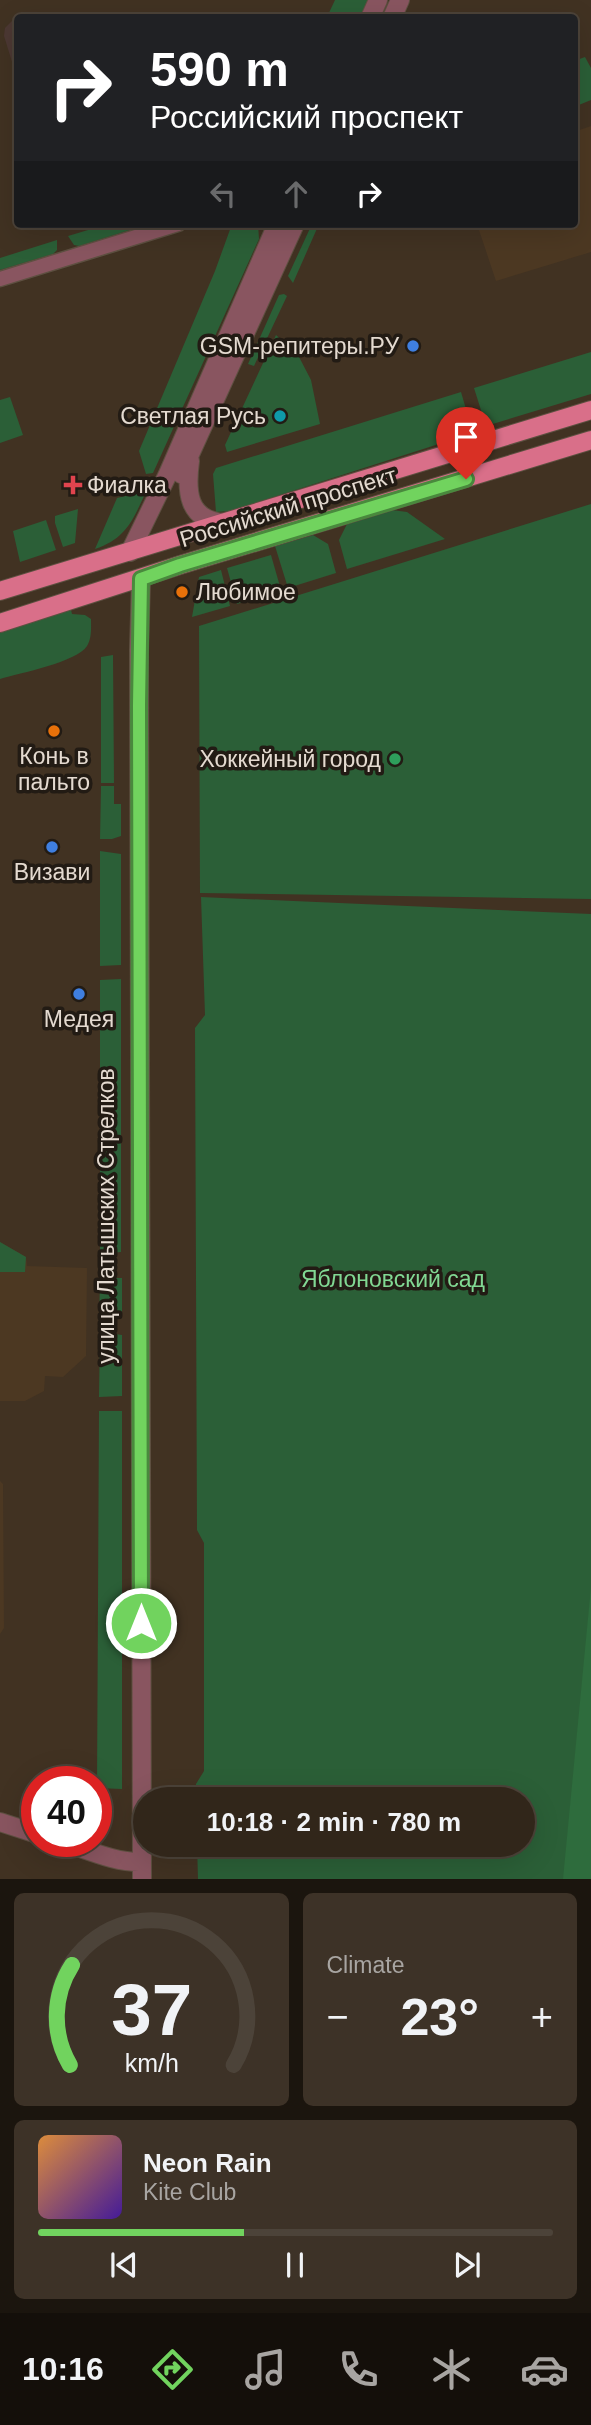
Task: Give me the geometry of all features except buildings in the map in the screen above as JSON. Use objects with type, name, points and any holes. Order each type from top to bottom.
[{"type":"main road","name":"Российский проспект","points":[[0,591],[591,410]]},
{"type":"main road","name":"Российский проспект","points":[[0,623],[591,440]]},
{"type":"main road","name":"улица Латышских Стрелков","points":[[135,581],[139,550]]},
{"type":"street","points":[[0,279],[165,228]]},
{"type":"street","points":[[139,550],[167,476],[275,228]]},
{"type":"street","points":[[139,550],[191,453],[293,228]]},
{"type":"street","points":[[191,453],[188,481],[191,502],[206,521],[224,523]]},
{"type":"street","name":"улица Латышских Стрелков","points":[[135,581],[137,1871]]},
{"type":"street","points":[[0,1822],[21,1828]]},
{"type":"street","points":[[101,1857],[137,1871]]},
{"type":"shaded area","points":[[14,19],[14,68],[4,36],[5,28]]},
{"type":"shaded area","points":[[591,126],[591,252],[496,281],[478,228],[578,228],[578,131]]},
{"type":"shaded area","points":[[0,1242],[26,1257],[27,1266],[87,1268],[86,1356],[63,1377],[45,1376],[44,1391],[25,1401],[0,1401]]},
{"type":"shaded area","points":[[0,1481],[3,1484],[4,1628],[0,1634]]},
{"type":"green space","points":[[335,0],[368,0],[361,14],[328,14]]},
{"type":"green space","points":[[585,57],[591,68],[591,100],[578,105],[578,60]]},
{"type":"green space","points":[[95,228],[136,228],[79,246],[74,245],[68,236]]},
{"type":"green space","points":[[231,228],[258,228],[259,239],[153,473],[146,474],[139,451]]},
{"type":"green space","points":[[310,228],[317,228],[293,283],[288,276]]},
{"type":"green space","points":[[57,240],[57,250],[53,254],[0,270],[0,258]]},
{"type":"green space","points":[[279,295],[287,296],[254,366],[248,364]]},
{"type":"green space","points":[[276,335],[298,355],[311,380],[320,424],[227,452],[225,445]]},
{"type":"green space","points":[[591,352],[591,394],[486,426],[474,388]]},
{"type":"green space","points":[[461,392],[473,433],[230,511],[216,512],[213,474],[216,468]]},
{"type":"green space","points":[[10,397],[23,435],[0,443],[0,400]]},
{"type":"green space","points":[[141,492],[145,494],[121,535],[95,549],[117,498]]},
{"type":"green space","name":"Хоккейный город","points":[[591,504],[591,899],[200,893],[199,626]]},
{"type":"green space","points":[[78,509],[75,543],[63,547],[55,516]]},
{"type":"green space","points":[[392,510],[407,512],[445,539],[347,569],[339,540],[347,524]]},
{"type":"green space","points":[[46,520],[56,550],[20,562],[13,531]]},
{"type":"green space","points":[[313,535],[328,544],[336,573],[288,588],[275,546]]},
{"type":"green space","points":[[271,555],[281,590],[237,604],[227,568]]},
{"type":"green space","points":[[221,570],[230,606],[192,617],[199,577]]},
{"type":"green space","points":[[71,610],[72,614],[85,615],[91,619],[90,640],[81,652],[60,662],[0,679],[0,632]]},
{"type":"green space","points":[[113,655],[114,783],[101,783],[101,657]]},
{"type":"green space","points":[[101,786],[114,786],[114,804],[121,804],[121,836],[112,839],[100,839]]},
{"type":"green space","points":[[100,851],[121,854],[121,965],[100,966]]},
{"type":"green space","name":"Яблоновский сад","points":[[201,897],[591,914],[591,1879],[198,1879],[197,1857],[535,1857],[535,1787],[196,1787],[204,1771],[204,1543],[197,1530],[195,1028],[205,1015]]},
{"type":"green space","points":[[121,979],[121,1252],[100,1254],[100,980]]},
{"type":"green space","points":[[0,1242],[26,1257],[25,1272],[0,1272]]},
{"type":"green space","points":[[100,1278],[122,1278],[122,1313],[113,1313],[113,1327],[99,1327]]},
{"type":"green space","points":[[100,1332],[122,1335],[122,1396],[99,1397]]},
{"type":"green space","points":[[99,1411],[122,1411],[122,1789],[112,1789],[112,1766],[97,1766]]},
{"type":"green space","points":[[591,1587],[591,1879],[563,1879]]},
{"type":"place","name":"GSM-репитеры.РУ","points":[[413,346]]},
{"type":"place","name":"Светлая Русь","points":[[280,416]]},
{"type":"place","name":"Фиалка","points":[[73,485]]},
{"type":"place","name":"Любимое","points":[[182,592]]},
{"type":"place","name":"Конь в пальто","points":[[54,731]]},
{"type":"place","name":"Хоккейный город","points":[[395,759]]},
{"type":"place","name":"Визави","points":[[52,847]]},
{"type":"place","name":"Медея","points":[[79,994]]},
{"type":"route","points":[[141,1623],[141,579],[466,479]]}]
